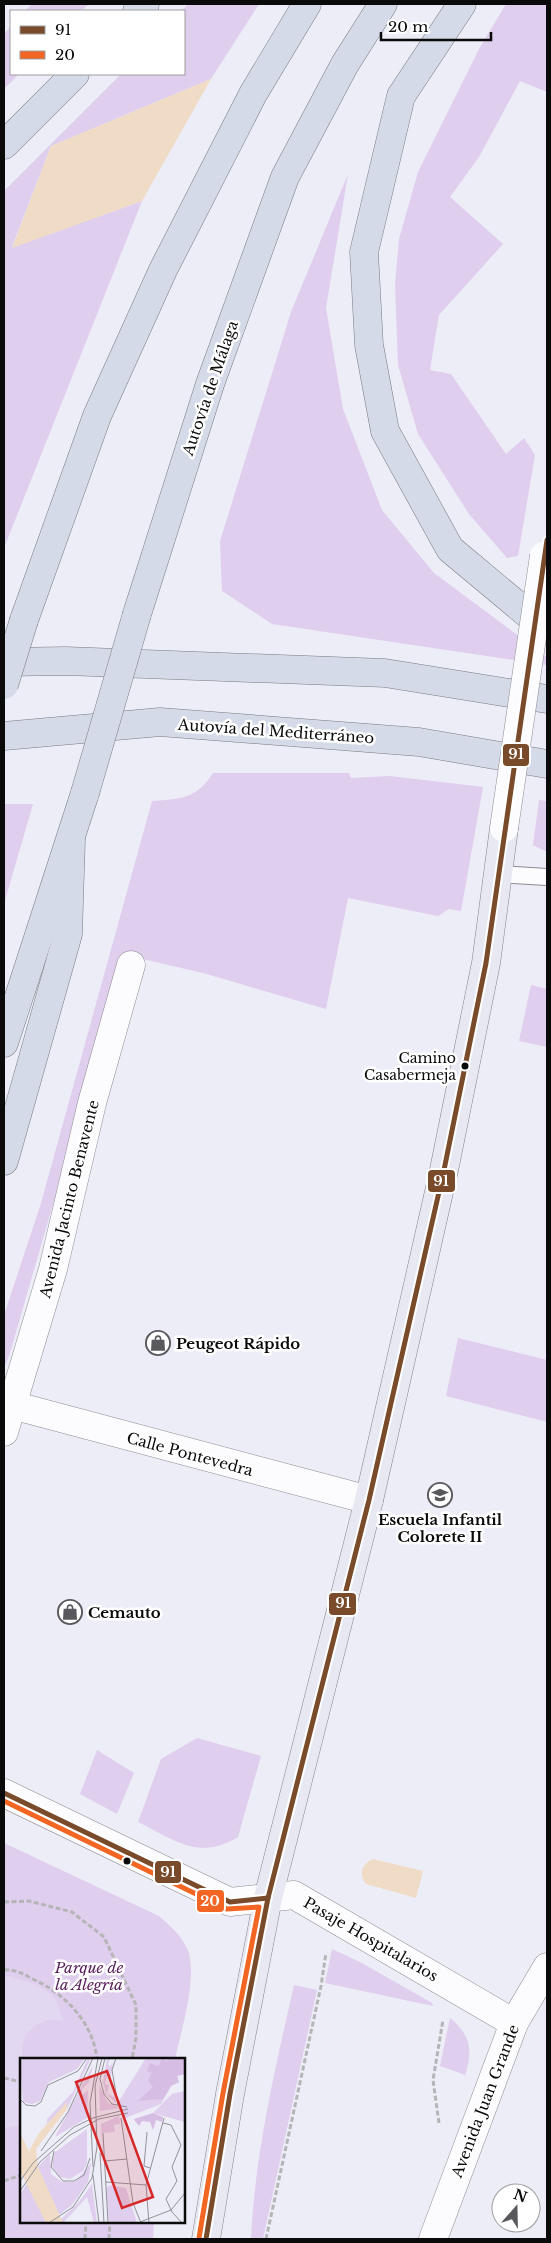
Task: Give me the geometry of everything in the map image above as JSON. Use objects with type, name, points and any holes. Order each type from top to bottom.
[{"type":"highway","points":[[4,685],[24,620],[98,416],[163,270],[253,94],[307,4]]},
{"type":"highway","name":"Autovía de Málaga","points":[[71,840],[137,614],[210,384],[285,178],[345,64],[383,4]]},
{"type":"highway","points":[[462,4],[401,96],[364,252],[369,345],[385,431],[450,549],[547,630]]},
{"type":"highway","points":[[4,145],[74,75]]},
{"type":"highway","points":[[4,662],[66,661],[385,673],[547,699]]},
{"type":"highway","name":"Autovía del Mediterráneo","points":[[4,736],[160,722],[419,742],[547,764]]},
{"type":"highway","points":[[4,1043],[71,840]]},
{"type":"highway","points":[[4,1161],[68,934],[71,840]]},
{"type":"main road","points":[[206,2239],[230,2094],[268,1898],[369,1500],[444,1170],[486,963],[504,828]]},
{"type":"street","points":[[504,828],[546,548]]},
{"type":"street","name":"Avenida Jacinto Benavente","points":[[4,1432],[53,1269],[92,1103],[131,964]]},
{"type":"street","name":"Calle Pontevedra","points":[[12,1405],[369,1500]]},
{"type":"street","name":"Pasaje Hospitalarios","points":[[4,1793],[230,1902],[294,1895],[514,2023]]},
{"type":"street","name":"Avenida Juan Grande","points":[[433,2239],[514,2023],[547,1967]]},
{"type":"lane","points":[[498,874],[547,877]]},
{"type":"path","points":[[4,1902],[29,1901],[72,1912],[104,1937],[136,2005],[136,2038],[132,2058]]},
{"type":"path","points":[[266,2239],[321,1986],[327,1944]]},
{"type":"path","points":[[4,1970],[13,1970],[51,1988],[78,2012],[96,2046],[97,2058]]},
{"type":"path","points":[[441,2132],[433,2080],[445,2012]]},
{"type":"path","points":[[4,2078],[20,2082]]},
{"type":"path","points":[[4,2180],[20,2175]]},
{"type":"path","points":[[85,2239],[86,2223]]},
{"type":"path","points":[[110,2223],[110,2239]]},
{"type":"green space","points":[[32,4],[89,4],[82,10],[26,10]]},
{"type":"green space","points":[[188,4],[259,4],[211,79],[51,146],[12,247],[142,201],[4,548],[4,191],[120,75],[185,75],[185,10],[182,10]]},
{"type":"green space","points":[[506,4],[547,4],[547,92],[520,81],[479,157],[450,197],[503,244],[439,315],[430,370],[451,374],[506,454],[524,438],[535,455],[518,556],[507,558],[469,514],[418,434],[398,365],[395,284],[399,239],[418,172],[479,49]]},
{"type":"green space","points":[[10,27],[10,75],[18,75],[4,89],[4,34]]},
{"type":"green space","points":[[348,174],[326,308],[343,409],[382,510],[434,573],[547,657],[547,665],[272,624],[222,591],[220,541],[291,312]]},
{"type":"green space","points":[[213,773],[349,773],[351,778],[390,776],[483,787],[461,911],[449,909],[438,916],[348,898],[326,1009],[203,973],[125,955],[10,1353],[4,1368],[4,1315],[41,1203],[152,801],[179,798],[194,793],[207,782]]},
{"type":"green space","points":[[539,800],[547,801],[547,852],[533,845]]},
{"type":"green space","points":[[4,804],[33,804],[4,904]]},
{"type":"green space","points":[[531,985],[547,989],[547,1047],[519,1041]]},
{"type":"green space","points":[[458,1338],[547,1360],[547,1422],[446,1396]]},
{"type":"green space","points":[[197,1738],[261,1756],[238,1837],[224,1844],[199,1848],[175,1841],[138,1822],[161,1759]]},
{"type":"green space","points":[[97,1750],[134,1773],[117,1814],[80,1794]]},
{"type":"green space","name":"Parque de la Alegría","points":[[4,1843],[159,1916],[178,1934],[187,1948],[191,1973],[188,2003],[175,2058],[20,2058],[20,2223],[154,2223],[153,2239],[4,2239]]},
{"type":"green space","points":[[332,1949],[360,1962],[432,2003],[433,2006],[325,1983]]},
{"type":"green space","points":[[294,1985],[317,1990],[263,2239],[251,2239],[261,2143]]},
{"type":"green space","points":[[450,2018],[462,2031],[468,2044],[469,2058],[465,2075],[440,2066]]},
{"type":"shaded area","points":[[211,79],[142,201],[12,248],[51,146]]},
{"type":"shaded area","points":[[373,1859],[423,1871],[416,1898],[366,1884],[362,1876],[362,1869],[366,1863]]},
{"type":"shaded area","points":[[4,1976],[31,1983],[51,1994],[56,2000],[63,2021],[54,2020],[38,2024],[32,2028],[23,2042],[23,2058],[20,2058],[20,2125],[4,2128]]},
{"type":"transit line","name":"91","points":[[206,2239],[230,2094],[268,1898],[369,1500],[444,1170],[486,963],[547,540]]},
{"type":"transit line","name":"91","points":[[4,1793],[230,1902],[268,1898]]},
{"type":"transit line","name":"20","points":[[4,1801],[227,1909],[259,1907],[223,2093],[199,2238]]},
{"type":"place","name":"Camino Casabermeja","points":[[465,1066]]},
{"type":"place","name":"Peugeot Rápido","points":[[158,1343]]},
{"type":"place","name":"Escuela Infantil Colorete II","points":[[440,1495]]},
{"type":"place","name":"Cemauto","points":[[70,1612]]}]
